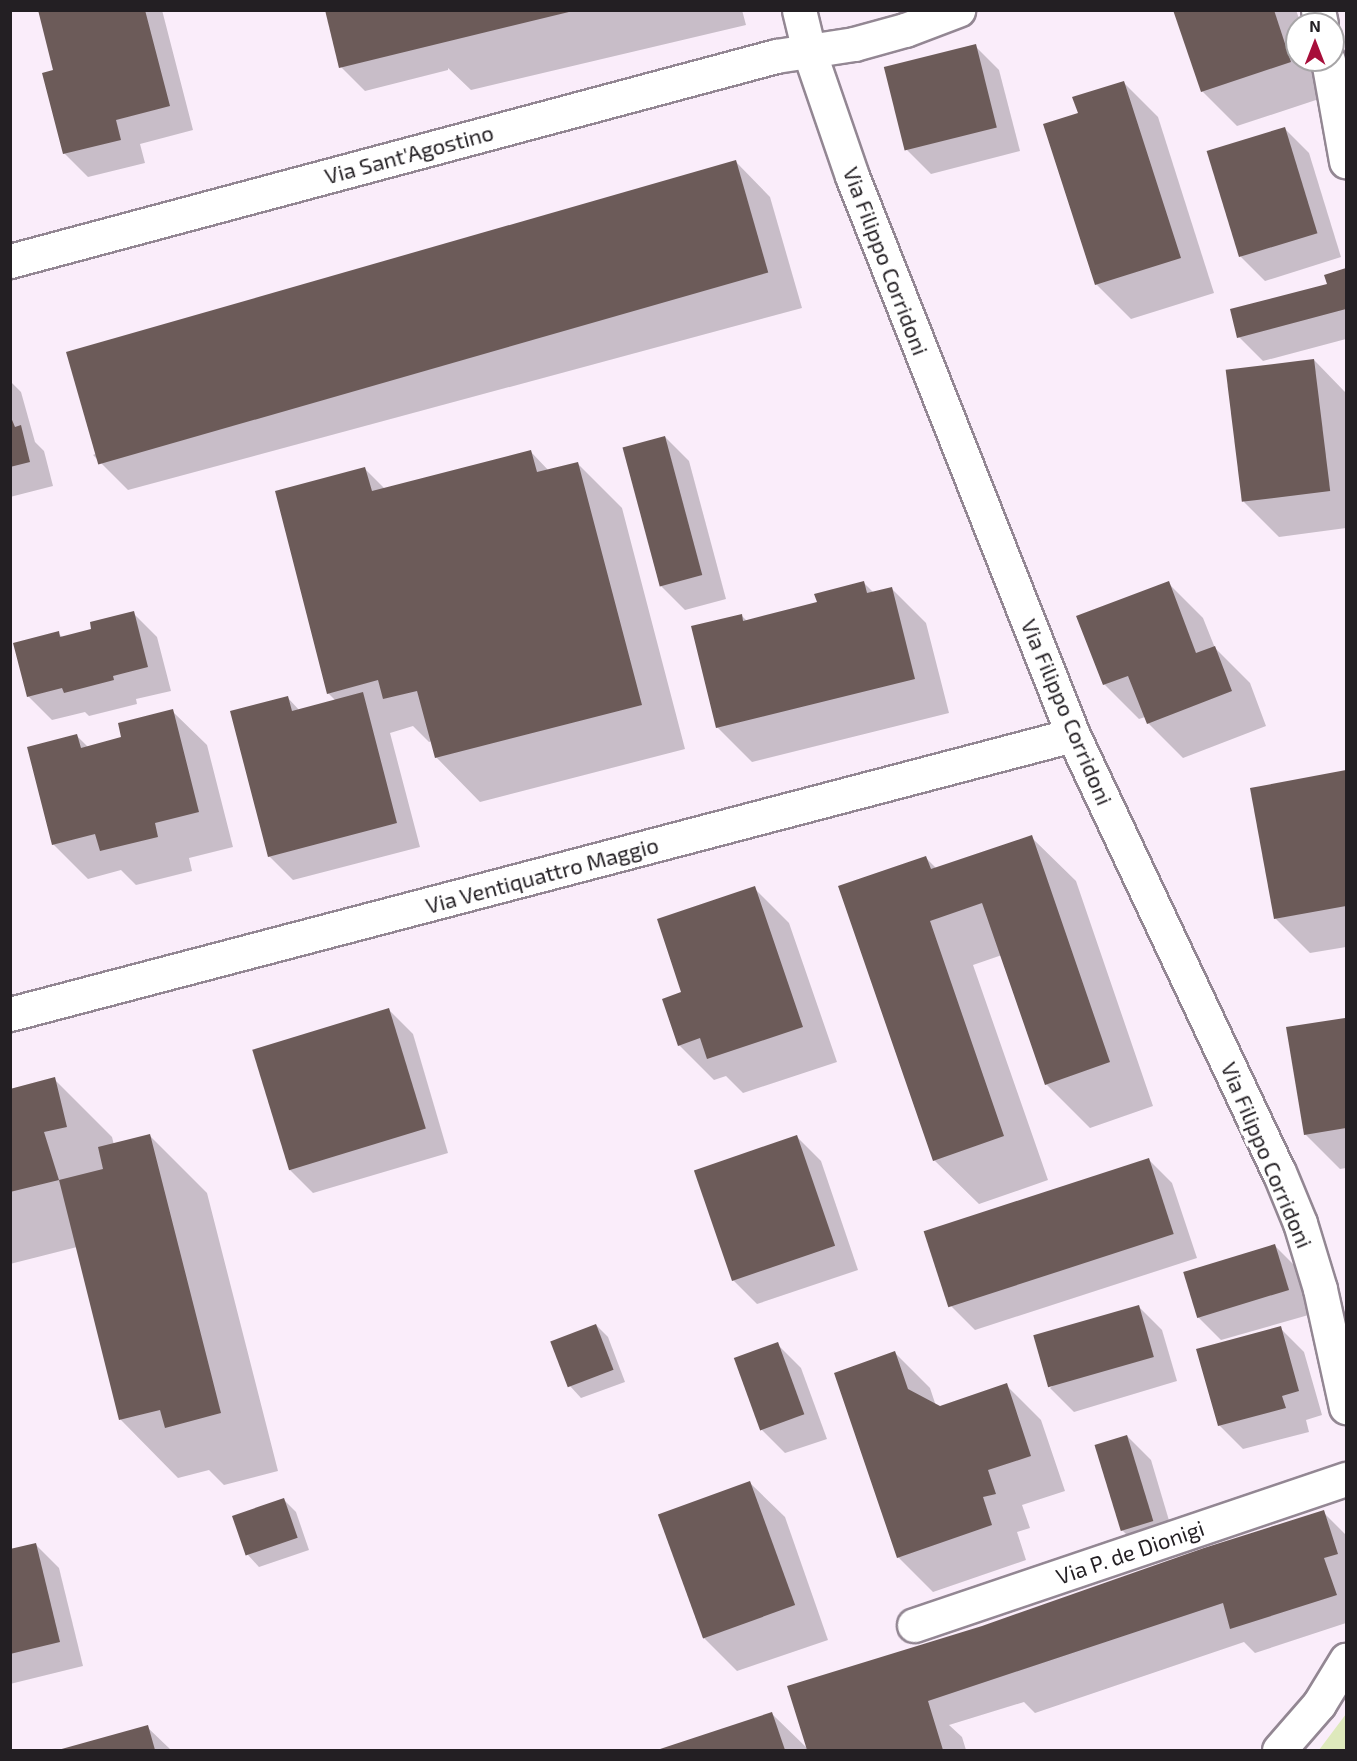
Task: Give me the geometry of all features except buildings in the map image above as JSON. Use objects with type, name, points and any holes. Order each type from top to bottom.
[{"type":"street","name":"Via Filippo Corridoni","points":[[799,10],[809,51],[852,176],[1073,735],[1279,1172],[1300,1223],[1320,1289],[1347,1407]]},
{"type":"street","name":"Via Sant'Agostino","points":[[10,261],[776,56],[854,44],[905,30],[958,10]]},
{"type":"street","points":[[1330,72],[1347,161]]},
{"type":"street","name":"Via Ventiquattro Maggio","points":[[10,1014],[1073,735]]},
{"type":"street","name":"Via P. de Dionigi","points":[[914,1624],[1347,1479]]},
{"type":"street","points":[[1279,1750],[1319,1704],[1347,1660]]},
{"type":"green space","points":[[1346,1714],[1346,1750],[1319,1750]]}]
